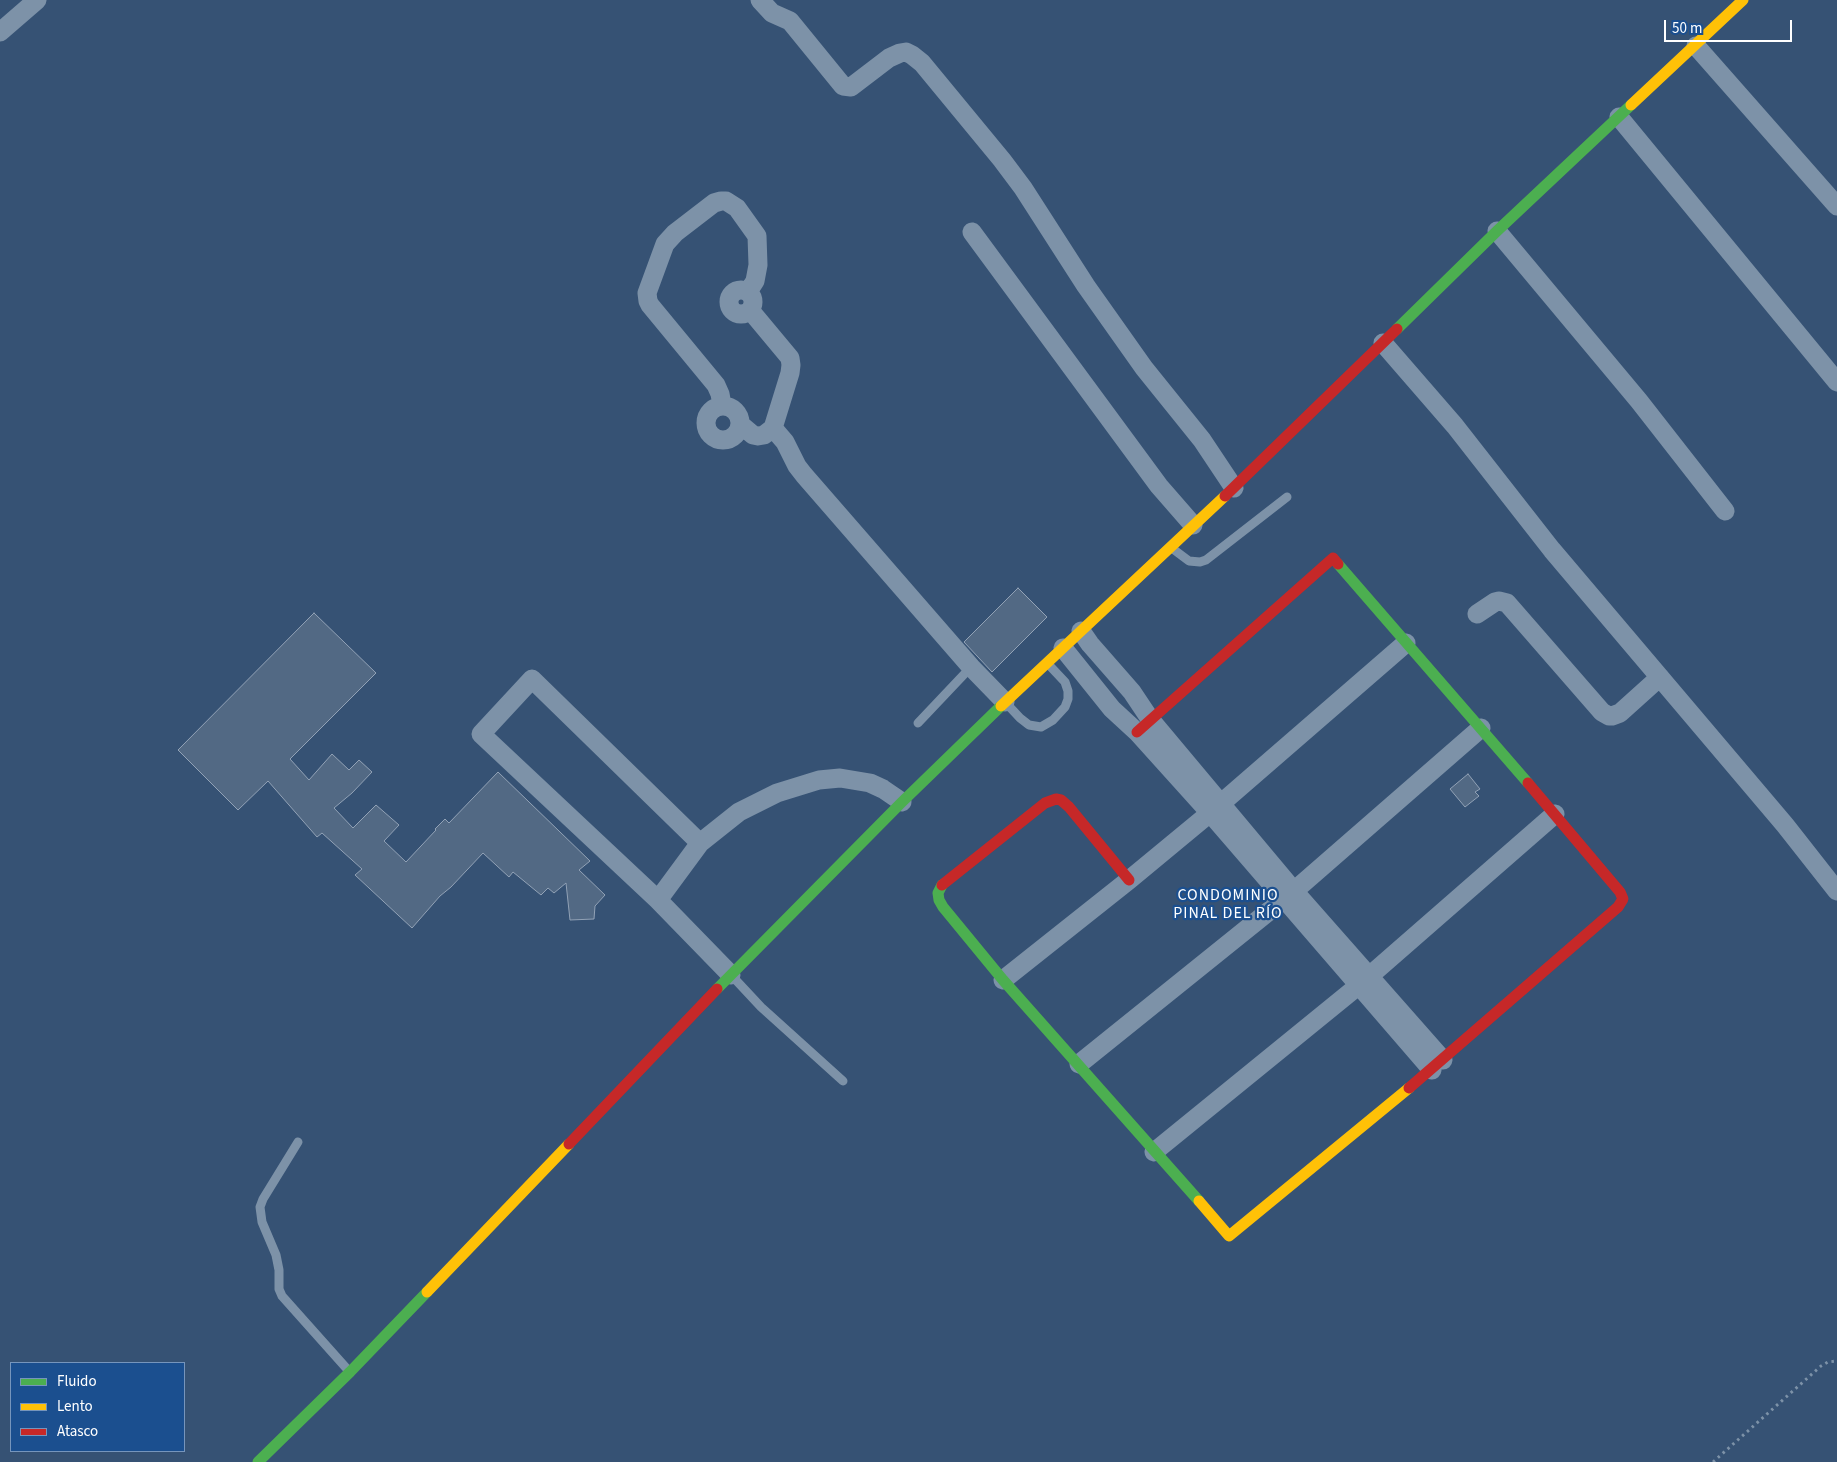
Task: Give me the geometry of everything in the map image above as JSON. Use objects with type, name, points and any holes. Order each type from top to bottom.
[{"type":"main road","points":[[258,1462],[350,1372],[731,975],[902,802],[1005,702],[1234,488],[1497,231],[1743,0]]},
{"type":"main road","points":[[1129,880],[1069,807],[1061,800],[1056,799],[1045,804],[951,877],[939,888],[939,900],[1003,980],[1229,1236],[1437,1065],[1531,984],[1622,902],[1623,896],[1555,814],[1333,558],[1144,726]]},
{"type":"street","points":[[0,32],[36,0]]},
{"type":"street","points":[[760,0],[772,13],[790,22],[843,86],[851,86],[889,58],[900,53],[912,55],[922,63],[1008,167],[1128,346],[1202,440],[1234,488]]},
{"type":"street","points":[[1696,46],[1837,206]]},
{"type":"street","points":[[1619,117],[1837,382]]},
{"type":"street","points":[[722,405],[716,385],[650,305],[647,293],[665,244],[675,233],[714,203],[726,201],[737,208],[757,236],[758,265],[749,301],[791,361],[790,373],[773,428],[764,435],[753,435],[740,424],[737,412],[728,406],[722,405],[712,409],[708,413],[705,424],[709,434],[720,440],[731,438],[736,434],[740,424]]},
{"type":"street","points":[[1497,231],[1632,394],[1725,511]]},
{"type":"street","points":[[972,232],[1160,486],[1193,525]]},
{"type":"street","points":[[1383,343],[1454,426],[1552,550],[1785,825],[1837,891]]},
{"type":"street","points":[[773,428],[785,442],[804,475],[972,667],[1005,702]]},
{"type":"street","points":[[1477,614],[1495,602],[1507,603],[1602,712],[1609,716],[1620,713],[1660,677]]},
{"type":"street","points":[[1081,631],[1132,692],[1144,726]]},
{"type":"street","points":[[1003,980],[1216,808],[1406,643]]},
{"type":"street","points":[[1063,648],[1112,709],[1144,726],[1216,808],[1288,895],[1437,1065]]},
{"type":"street","points":[[1093,684],[1111,668]]},
{"type":"street","points":[[700,843],[532,679],[481,734],[658,900],[731,975]]},
{"type":"street","points":[[1079,1064],[1288,895],[1480,728]]},
{"type":"street","points":[[658,900],[700,843],[739,812],[777,793],[819,780],[840,778],[870,783],[902,802]]},
{"type":"street","points":[[1154,1152],[1364,981],[1555,814]]},
{"type":"lane","points":[[1171,547],[1189,561],[1200,562],[1206,560],[1287,497]]},
{"type":"lane","points":[[1005,702],[1029,725],[1036,727],[1048,724],[1060,713],[1068,699],[1068,691],[1064,682],[1048,663]]},
{"type":"lane","points":[[918,723],[972,667]]},
{"type":"lane","points":[[731,975],[761,1007],[843,1081]]},
{"type":"lane","points":[[298,1142],[263,1200],[260,1207],[262,1222],[276,1255],[279,1289],[282,1296],[350,1372]]},
{"type":"path","points":[[1713,1462],[1821,1366],[1828,1362],[1837,1361]]},
{"type":"building","points":[[1018,588],[1047,617],[992,672],[964,642]]},
{"type":"building","points":[[314,613],[376,673],[290,759],[309,780],[332,754],[349,770],[359,760],[372,772],[334,808],[353,828],[376,805],[399,825],[384,841],[406,862],[445,819],[449,823],[498,772],[590,861],[579,870],[605,895],[595,906],[594,919],[570,920],[566,883],[554,893],[548,888],[541,895],[513,872],[509,877],[483,853],[440,896],[412,928],[355,875],[362,869],[322,833],[317,837],[268,781],[238,810],[178,750]]},
{"type":"building","points":[[1468,774],[1480,789],[1475,792],[1479,796],[1465,807],[1450,789]]},
{"type":"traffic: fast","points":[[1397,329],[1497,231],[1631,105]]},
{"type":"traffic: fast","points":[[1338,564],[1528,783]]},
{"type":"traffic: fast","points":[[717,989],[902,802],[1001,706]]},
{"type":"traffic: fast","points":[[942,885],[938,893],[943,907],[1003,980],[1199,1201]]},
{"type":"traffic: fast","points":[[258,1462],[350,1372],[427,1292]]},
{"type":"traffic: slow","points":[[1631,105],[1743,0]]},
{"type":"traffic: slow","points":[[1001,706],[1225,496]]},
{"type":"traffic: slow","points":[[1199,1201],[1229,1236],[1409,1088]]},
{"type":"traffic: slow","points":[[427,1292],[569,1144]]},
{"type":"traffic: jam","points":[[1225,496],[1397,329]]},
{"type":"traffic: jam","points":[[1137,732],[1333,558],[1338,564]]},
{"type":"traffic: jam","points":[[1409,1088],[1618,907],[1623,899],[1620,892],[1528,783]]},
{"type":"traffic: jam","points":[[942,885],[1045,803],[1056,799],[1061,800],[1069,807],[1129,880]]},
{"type":"traffic: jam","points":[[569,1144],[717,989]]},
{"type":"district","name":"CONDOMINIO PINAL DEL RÍO","points":[[1228,905]]}]
